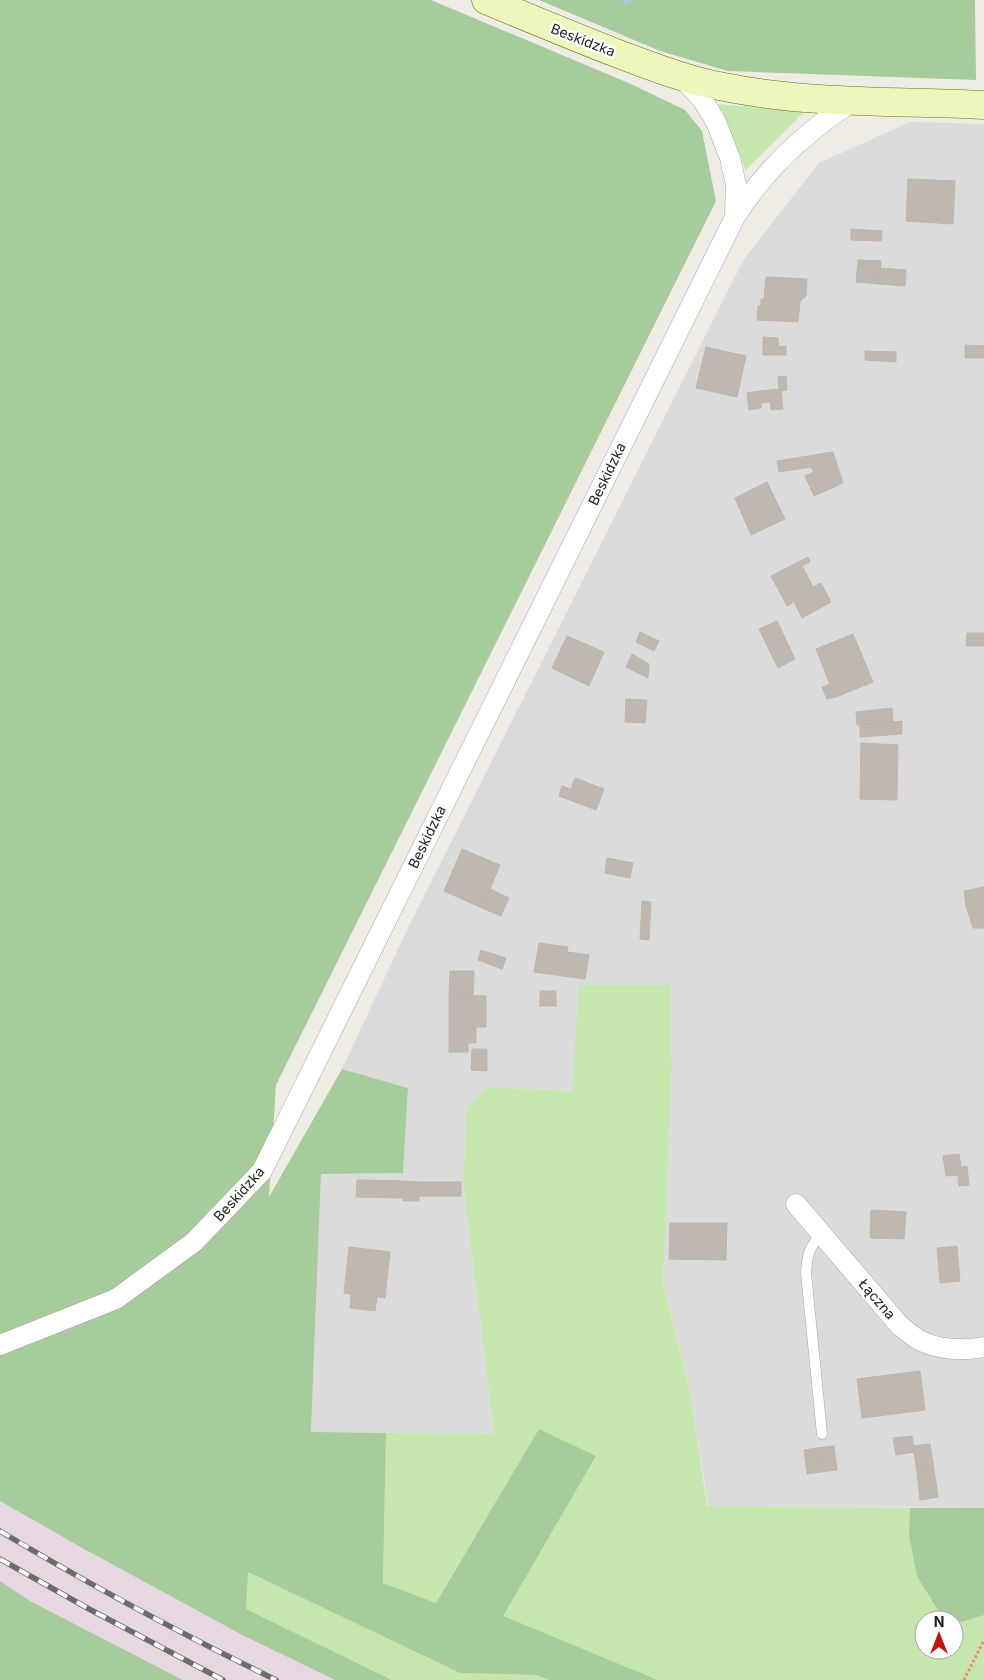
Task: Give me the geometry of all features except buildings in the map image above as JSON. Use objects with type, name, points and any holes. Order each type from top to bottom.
[{"type":"street","name":"Beskidzka","points":[[486,0],[558,31],[681,77],[723,87],[761,93],[854,100],[984,104]]},
{"type":"street","name":"Beskidzka","points":[[681,77],[702,99],[716,122],[730,158],[736,185],[735,217]]},
{"type":"street","name":"Beskidzka","points":[[0,1345],[116,1299],[194,1242],[262,1171],[735,217],[750,193],[769,169],[800,139],[854,100]]},
{"type":"street","name":"Łączna","points":[[796,1204],[900,1326],[918,1340],[954,1349],[984,1347]]},
{"type":"lane","points":[[821,1234],[811,1246],[806,1273],[822,1434]]},
{"type":"path","points":[[964,1680],[984,1640]]},
{"type":"shaded area","points":[[910,122],[984,124],[984,1508],[708,1506],[690,1391],[663,1284],[672,1067],[670,986],[572,1091],[486,1087],[465,1147],[463,1183],[494,1435],[311,1433],[321,1174],[403,1173],[408,1088],[342,1069],[406,932],[744,259],[819,163]]},
{"type":"shaded area","points":[[0,1501],[244,1636],[335,1680],[183,1680],[30,1601],[0,1581]]},
{"type":"green space","points":[[0,0],[431,0],[631,84],[685,110],[702,131],[716,201],[276,1085],[269,1197],[342,1069],[408,1088],[403,1173],[321,1174],[311,1432],[386,1433],[383,1583],[436,1603],[539,1429],[596,1456],[503,1616],[658,1680],[549,1680],[536,1675],[460,1673],[248,1572],[246,1609],[392,1680],[335,1680],[244,1636],[0,1501]]},
{"type":"green space","points":[[539,0],[975,0],[976,80],[728,71],[660,51]]},
{"type":"green space","points":[[718,104],[804,112],[746,170]]},
{"type":"green space","points":[[579,985],[670,985],[672,1067],[663,1284],[690,1391],[707,1506],[910,1508],[909,1535],[955,1610],[914,1610],[914,1660],[964,1660],[964,1621],[984,1615],[984,1680],[658,1680],[502,1616],[596,1456],[539,1430],[436,1603],[383,1583],[386,1433],[494,1434],[463,1183],[467,1108],[486,1087],[572,1091]]},
{"type":"green space","points":[[910,1508],[984,1508],[984,1615],[964,1621],[964,1610],[938,1610],[917,1576],[909,1535]]},
{"type":"green space","points":[[247,1571],[460,1673],[536,1675],[549,1680],[392,1680],[245,1609]]},
{"type":"green space","points":[[0,1581],[30,1601],[183,1680],[0,1680]]},
{"type":"railway","points":[[0,1531],[136,1609],[276,1680]]},
{"type":"railway","points":[[0,1559],[89,1609],[223,1680]]}]
